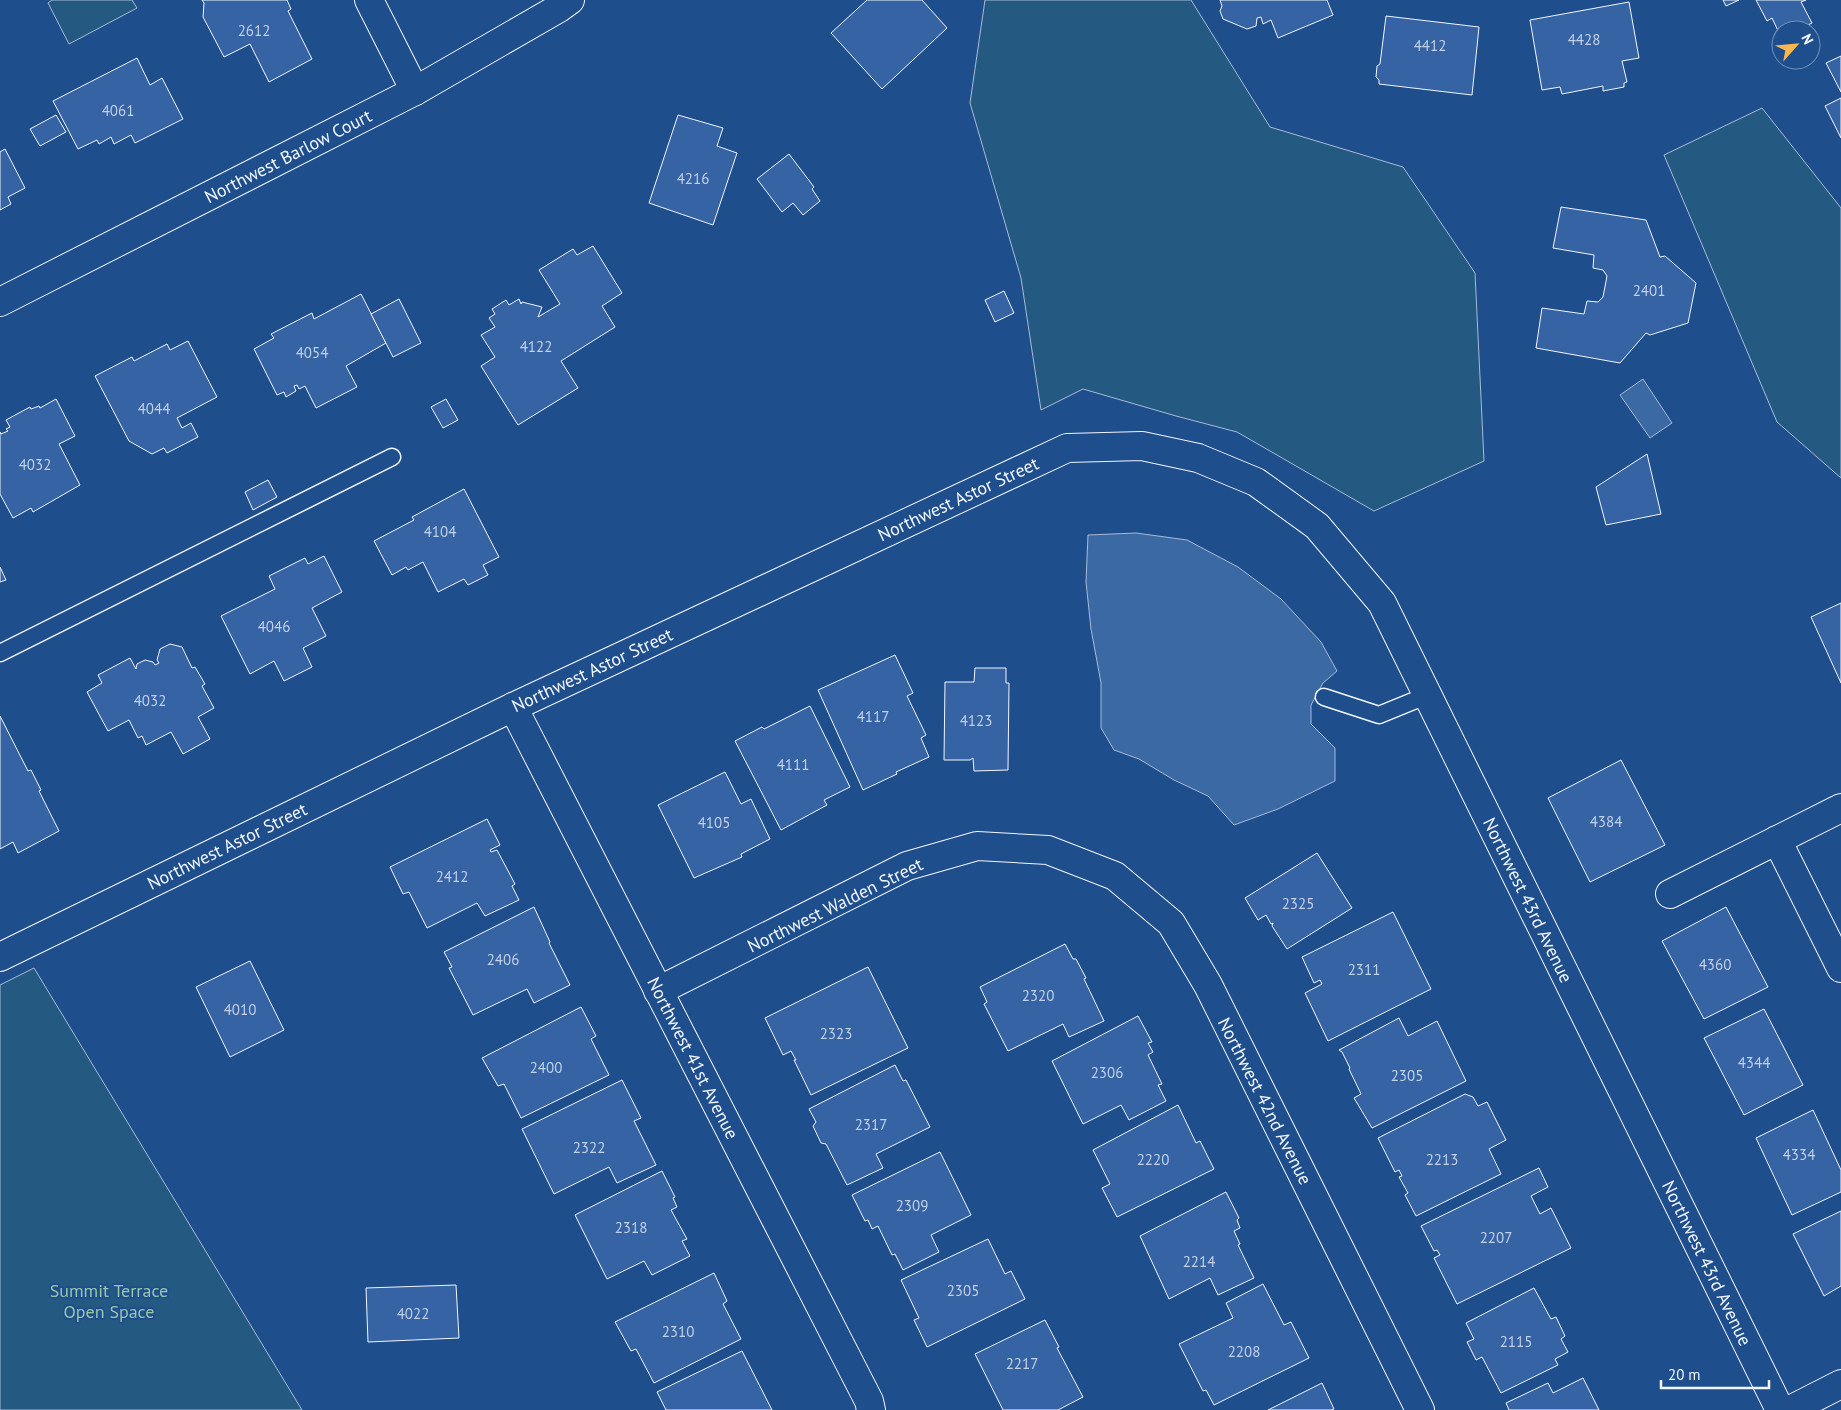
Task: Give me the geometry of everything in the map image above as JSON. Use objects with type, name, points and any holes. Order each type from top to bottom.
[{"type":"street","points":[[369,0],[415,91]]},
{"type":"street","name":"Northwest Barlow Court","points":[[0,302],[415,91],[570,0]]},
{"type":"street","name":"Northwest Astor Street","points":[[0,957],[513,707],[1066,448],[1142,446],[1198,458]]},
{"type":"street","name":"Northwest 43rd Avenue","points":[[1198,458],[1256,482],[1317,526],[1382,603],[1780,1410]]},
{"type":"street","name":"Northwest 41st Avenue","points":[[513,707],[860,1384],[871,1410]]},
{"type":"street","points":[[1670,894],[1841,808]]},
{"type":"street","points":[[1777,840],[1841,968]]},
{"type":"street","name":"Northwest Walden Street","points":[[658,991],[907,866],[977,846],[1048,850]]},
{"type":"street","name":"Northwest 42nd Avenue","points":[[1048,850],[1115,876],[1170,923],[1208,985],[1420,1410]]},
{"type":"street","points":[[1790,1410],[1841,1384]]},
{"type":"lane","points":[[0,653],[392,457]]},
{"type":"lane","points":[[1324,697],[1379,715],[1428,695]]},
{"type":"green space","points":[[52,0],[132,0],[137,8],[69,44],[48,3]]},
{"type":"green space","points":[[985,0],[1191,0],[1270,127],[1403,167],[1475,273],[1484,461],[1374,511],[1237,432],[1083,389],[1041,410],[1021,278],[970,103]]},
{"type":"green space","points":[[1762,108],[1841,208],[1841,478],[1777,422],[1664,155]]},
{"type":"green space","name":"Summit Terrace Open Space","points":[[34,968],[302,1410],[0,1410],[0,985]]},
{"type":"shaded area","points":[[1643,379],[1672,423],[1650,438],[1620,395]]},
{"type":"shaded area","points":[[1136,533],[1187,540],[1238,567],[1281,599],[1321,642],[1337,671],[1323,683],[1311,705],[1311,724],[1335,748],[1335,781],[1278,809],[1234,825],[1208,796],[1174,780],[1139,759],[1114,750],[1101,728],[1101,683],[1091,629],[1086,582],[1088,535]]},
{"type":"building","points":[[202,0],[287,0],[291,9],[288,11],[312,59],[269,82],[250,44],[224,57],[203,17],[204,3]]},
{"type":"building","points":[[867,0],[922,0],[947,28],[882,89],[831,33]]},
{"type":"building","points":[[1220,0],[1327,0],[1333,15],[1278,38],[1271,20],[1263,24],[1261,17],[1257,18],[1256,26],[1247,29],[1223,19],[1220,11],[1222,6]]},
{"type":"building","points":[[1723,0],[1739,0],[1726,6]]},
{"type":"building","points":[[1756,0],[1806,0],[1801,2],[1810,20],[1773,20],[1772,18],[1767,21]]},
{"type":"building","points":[[1629,2],[1639,58],[1622,61],[1627,82],[1624,83],[1624,87],[1603,91],[1603,86],[1562,94],[1560,87],[1542,90],[1530,20]]},
{"type":"building","points":[[1386,16],[1479,27],[1472,95],[1379,84],[1379,80],[1376,77],[1377,66],[1380,64]]},
{"type":"building","points":[[1841,56],[1841,92],[1826,63]]},
{"type":"building","points":[[137,58],[150,85],[162,78],[183,119],[135,143],[131,135],[114,144],[111,137],[99,144],[97,140],[78,149],[53,101]]},
{"type":"building","points":[[1841,98],[1841,138],[1825,106]]},
{"type":"building","points":[[56,115],[66,132],[40,146],[30,129]]},
{"type":"building","points":[[678,115],[723,128],[717,146],[737,153],[713,225],[649,203]]},
{"type":"building","points":[[5,149],[25,188],[8,197],[11,204],[0,210],[0,152]]},
{"type":"building","points":[[789,154],[814,187],[812,189],[820,201],[803,215],[793,203],[782,212],[757,179]]},
{"type":"building","points":[[1561,207],[1646,220],[1660,257],[1665,256],[1696,283],[1688,323],[1650,335],[1646,333],[1620,363],[1536,348],[1542,308],[1584,314],[1587,301],[1598,302],[1603,297],[1607,276],[1603,270],[1593,268],[1594,255],[1553,248]]},
{"type":"building","points":[[593,246],[622,293],[602,306],[615,327],[561,361],[578,388],[518,425],[481,366],[495,357],[481,335],[495,327],[489,318],[495,314],[492,309],[506,300],[509,305],[519,299],[521,304],[522,302],[542,307],[538,317],[560,304],[539,270],[573,249],[577,255]]},
{"type":"building","points":[[1004,291],[1014,313],[995,322],[985,300]]},
{"type":"building","points":[[361,294],[386,343],[346,366],[357,387],[316,408],[305,386],[299,389],[297,385],[294,386],[296,391],[286,397],[284,392],[277,395],[254,349],[274,338],[271,334],[312,313],[314,319]]},
{"type":"building","points":[[399,299],[421,343],[393,357],[371,314]]},
{"type":"building","points":[[188,341],[217,397],[177,418],[182,428],[191,423],[198,437],[167,453],[164,448],[152,454],[129,441],[95,376],[132,357],[134,361],[167,344],[170,350]]},
{"type":"building","points":[[56,399],[75,436],[59,444],[80,485],[33,512],[31,508],[13,518],[0,494],[0,432],[1,434],[8,431],[6,429],[10,427],[6,420],[30,407],[31,409],[39,406],[40,408]]},
{"type":"building","points":[[446,399],[458,420],[443,428],[431,407]]},
{"type":"building","points":[[1647,454],[1661,514],[1606,525],[1596,487]]},
{"type":"building","points":[[268,480],[277,497],[253,510],[245,492]]},
{"type":"building","points":[[464,489],[499,557],[483,565],[488,575],[468,585],[464,579],[438,592],[423,562],[408,570],[406,567],[392,575],[374,541],[414,520],[412,517]]},
{"type":"building","points":[[324,556],[342,592],[312,608],[326,636],[303,648],[312,667],[284,681],[274,661],[250,674],[221,616],[275,589],[269,576],[305,558],[308,564]]},
{"type":"building","points":[[0,567],[6,580],[0,582]]},
{"type":"building","points":[[1841,603],[1841,683],[1811,617]]},
{"type":"building","points":[[170,644],[182,647],[192,668],[195,667],[205,684],[202,686],[214,708],[198,717],[210,739],[183,754],[171,732],[146,745],[142,736],[138,738],[129,720],[108,731],[87,692],[102,683],[98,675],[130,658],[136,669],[137,664],[145,660],[153,662],[155,665],[159,663],[157,660],[160,649]]},
{"type":"building","points":[[895,655],[913,693],[907,696],[926,735],[921,738],[929,757],[863,790],[818,690]]},
{"type":"building","points":[[975,668],[1006,668],[1006,683],[1009,683],[1008,770],[974,771],[973,758],[970,760],[944,760],[945,682],[974,682]]},
{"type":"building","points":[[810,706],[850,787],[824,800],[827,805],[781,830],[735,741]]},
{"type":"building","points":[[0,716],[28,771],[31,770],[59,831],[18,853],[13,842],[0,849]]},
{"type":"building","points":[[1621,760],[1665,845],[1590,882],[1548,798]]},
{"type":"building","points":[[725,772],[741,804],[751,799],[770,839],[741,854],[742,857],[694,878],[658,805]]},
{"type":"building","points":[[487,819],[500,845],[490,850],[491,852],[497,850],[515,884],[512,886],[519,900],[485,916],[477,903],[427,928],[409,892],[403,894],[390,867]]},
{"type":"building","points":[[1317,853],[1352,908],[1287,949],[1272,926],[1273,923],[1271,924],[1266,915],[1258,920],[1245,898]]},
{"type":"building","points":[[534,907],[570,985],[534,1003],[527,989],[473,1015],[449,968],[452,967],[444,952]]},
{"type":"building","points":[[1726,907],[1768,987],[1704,1019],[1662,941]]},
{"type":"building","points":[[1393,912],[1431,989],[1328,1041],[1305,993],[1322,984],[1320,980],[1314,983],[1302,957]]},
{"type":"building","points":[[1065,944],[1086,978],[1084,979],[1104,1021],[1069,1037],[1063,1024],[1008,1051],[984,1004],[987,1002],[980,987]]},
{"type":"building","points":[[250,961],[284,1030],[230,1057],[196,987]]},
{"type":"building","points":[[868,967],[908,1048],[811,1095],[791,1051],[783,1055],[765,1018]]},
{"type":"building","points":[[581,1007],[596,1036],[591,1039],[609,1075],[521,1118],[504,1084],[498,1086],[482,1058]]},
{"type":"building","points":[[1764,1009],[1803,1085],[1744,1115],[1704,1038]]},
{"type":"building","points":[[1138,1016],[1152,1042],[1148,1043],[1153,1052],[1148,1055],[1162,1084],[1158,1085],[1166,1101],[1129,1120],[1121,1105],[1083,1124],[1052,1061]]},
{"type":"building","points":[[1399,1018],[1408,1036],[1437,1021],[1466,1081],[1372,1128],[1354,1098],[1361,1094],[1342,1052],[1339,1050]]},
{"type":"building","points":[[895,1065],[903,1081],[906,1080],[930,1127],[876,1154],[883,1168],[847,1185],[826,1144],[821,1143],[813,1126],[816,1122],[809,1109]]},
{"type":"building","points":[[622,1080],[641,1118],[634,1121],[656,1165],[617,1183],[609,1167],[554,1194],[522,1129]]},
{"type":"building","points":[[1465,1094],[1473,1097],[1478,1106],[1487,1102],[1506,1140],[1489,1149],[1501,1174],[1416,1216],[1405,1195],[1408,1193],[1399,1177],[1402,1176],[1399,1170],[1395,1172],[1378,1138]]},
{"type":"building","points":[[1178,1105],[1196,1143],[1200,1141],[1214,1169],[1117,1217],[1102,1188],[1110,1184],[1093,1150]]},
{"type":"building","points":[[1813,1110],[1841,1170],[1841,1192],[1792,1215],[1756,1138]]},
{"type":"building","points":[[940,1152],[971,1215],[931,1235],[939,1252],[903,1270],[895,1254],[892,1255],[878,1226],[872,1229],[868,1220],[865,1221],[852,1195]]},
{"type":"building","points":[[1539,1168],[1548,1187],[1531,1196],[1540,1214],[1551,1208],[1571,1248],[1457,1304],[1434,1258],[1440,1255],[1437,1250],[1434,1251],[1421,1226]]},
{"type":"building","points":[[662,1171],[675,1197],[673,1198],[677,1207],[671,1210],[687,1239],[682,1241],[690,1256],[652,1275],[644,1261],[607,1279],[575,1215]]},
{"type":"building","points":[[1226,1192],[1239,1218],[1237,1220],[1240,1228],[1234,1231],[1240,1244],[1238,1245],[1254,1278],[1218,1295],[1210,1278],[1169,1299],[1140,1236]]},
{"type":"building","points":[[1841,1211],[1841,1286],[1824,1296],[1793,1234]]},
{"type":"building","points":[[988,1239],[1005,1274],[1011,1271],[1025,1299],[927,1347],[914,1320],[919,1318],[901,1280]]},
{"type":"building","points":[[714,1273],[727,1301],[723,1304],[741,1339],[654,1383],[636,1349],[631,1351],[615,1322]]},
{"type":"building","points":[[1263,1284],[1284,1325],[1291,1322],[1309,1358],[1214,1405],[1206,1390],[1203,1391],[1179,1344],[1233,1318],[1226,1303]]},
{"type":"building","points":[[456,1285],[459,1338],[368,1342],[366,1288]]},
{"type":"building","points":[[1534,1288],[1551,1319],[1556,1317],[1565,1336],[1561,1339],[1568,1352],[1555,1359],[1558,1365],[1501,1393],[1482,1357],[1476,1360],[1467,1342],[1474,1339],[1466,1323]]},
{"type":"building","points":[[1045,1320],[1059,1347],[1057,1348],[1083,1397],[1058,1410],[1003,1410],[975,1354]]},
{"type":"building","points":[[742,1351],[772,1410],[666,1410],[657,1392]]},
{"type":"building","points":[[1583,1378],[1599,1410],[1509,1410],[1506,1403],[1548,1383],[1553,1393]]},
{"type":"building","points":[[1322,1383],[1334,1409],[1268,1410]]}]
